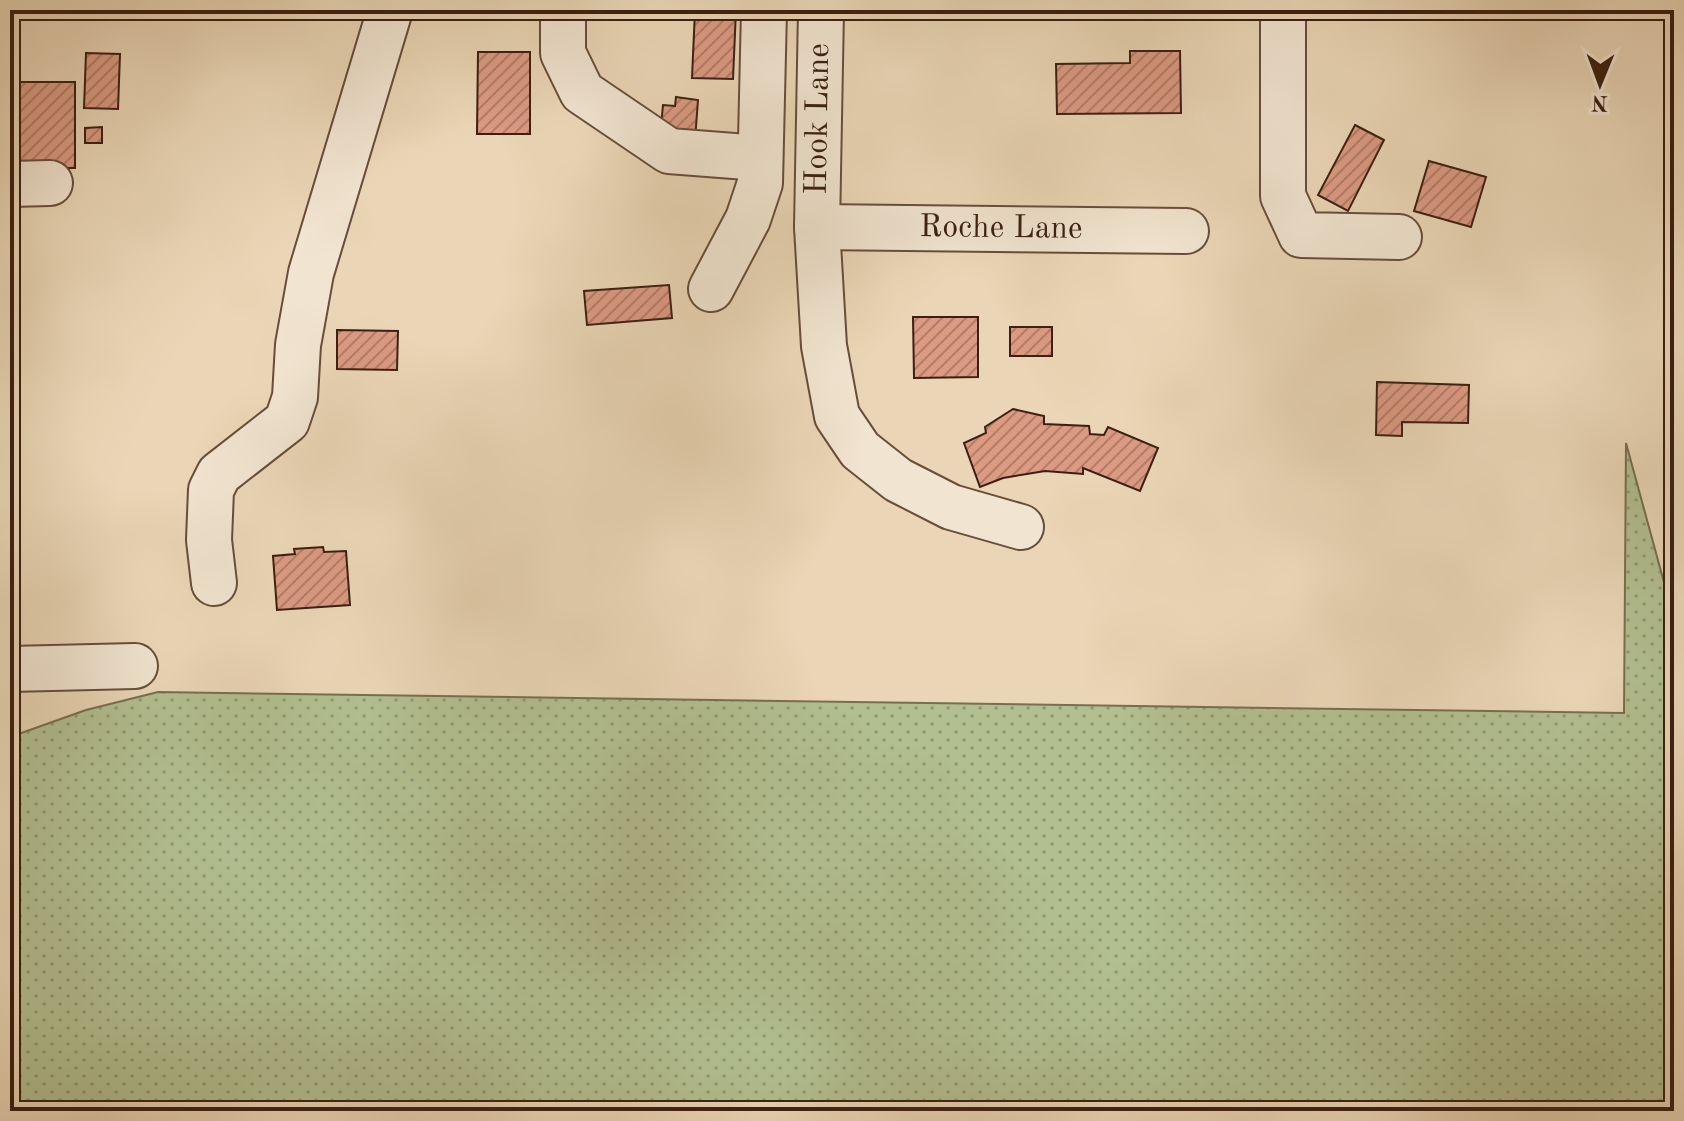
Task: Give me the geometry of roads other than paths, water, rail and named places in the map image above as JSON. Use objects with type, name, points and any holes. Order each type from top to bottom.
[{"type":"street","points":[[214,583],[209,540],[211,490],[219,474],[287,421],[295,397],[298,345],[311,273],[390,10]]},
{"type":"street","points":[[563,10],[563,53],[582,92],[669,151],[760,158]]},
{"type":"street","points":[[711,289],[748,219],[760,183],[764,10]]},
{"type":"street","name":"Hook Lane","points":[[821,10],[817,227],[824,346],[837,416],[860,450],[898,480],[951,507],[1021,527]]},
{"type":"street","points":[[1283,10],[1283,196],[1301,235],[1399,237]]},
{"type":"street","name":"Roche Lane","points":[[817,227],[1186,231]]},
{"type":"street","points":[[10,669],[135,666]]}]
